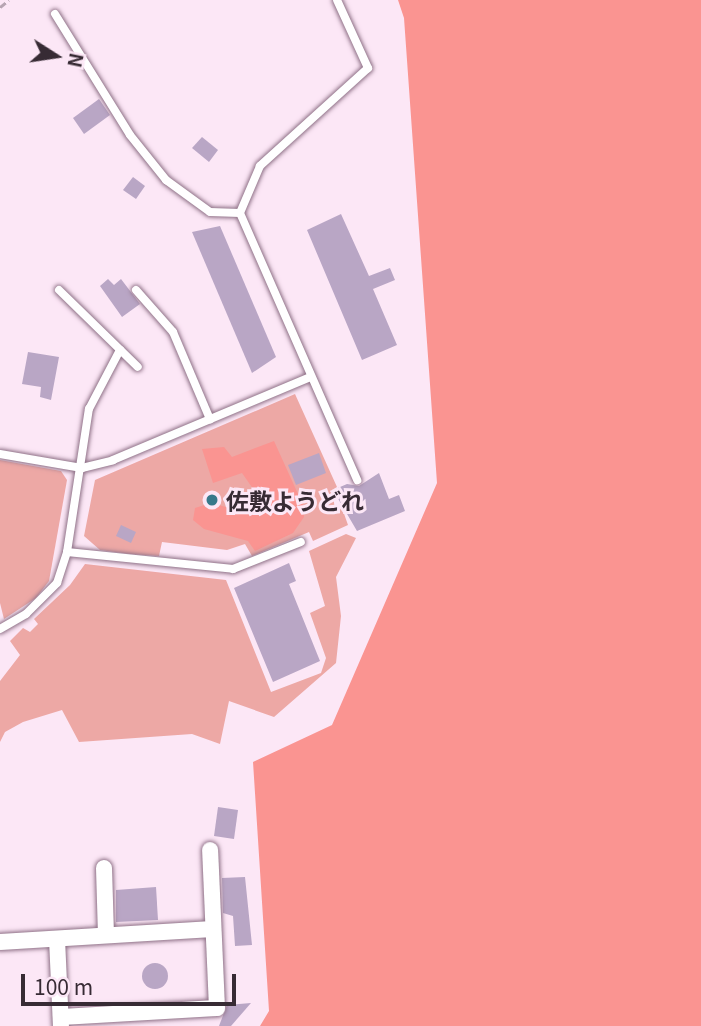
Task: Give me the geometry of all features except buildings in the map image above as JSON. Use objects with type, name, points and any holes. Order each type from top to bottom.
[{"type":"street","points":[[57,939],[61,1021],[217,1007],[210,850]]},
{"type":"street","points":[[104,868],[106,933]]},
{"type":"street","points":[[0,942],[106,933],[213,929]]},
{"type":"lane","points":[[337,0],[368,68],[260,166],[240,213],[357,480]]},
{"type":"lane","points":[[55,14],[130,135],[166,180],[210,212],[240,213]]},
{"type":"lane","points":[[59,290],[138,368]]},
{"type":"lane","points":[[136,290],[173,332],[210,419]]},
{"type":"lane","points":[[0,629],[26,614],[57,583],[67,552],[95,392],[120,350]]},
{"type":"lane","points":[[0,454],[82,468],[113,460],[310,377]]},
{"type":"lane","points":[[67,552],[233,569],[301,542]]},
{"type":"path","points":[[0,7],[9,0]]},
{"type":"shaded area","points":[[398,0],[701,0],[701,1026],[260,1026],[269,1011],[253,762],[332,725],[437,483],[404,18]]},
{"type":"shaded area","points":[[295,394],[337,487],[332,490],[335,509],[342,508],[348,525],[313,541],[309,532],[252,556],[245,544],[227,550],[162,542],[159,556],[130,554],[100,550],[84,536],[95,480]]},
{"type":"shaded area","points":[[274,441],[303,505],[304,517],[293,533],[255,551],[248,541],[204,529],[193,520],[195,508],[211,503],[237,510],[238,502],[256,493],[242,473],[213,483],[202,449],[224,447],[232,457]]},
{"type":"shaded area","points":[[0,460],[61,471],[67,480],[49,581],[36,598],[4,619],[0,603]]},
{"type":"shaded area","points":[[346,534],[356,538],[336,577],[341,616],[336,663],[274,717],[229,701],[220,744],[192,734],[79,742],[62,710],[23,722],[5,732],[0,742],[0,681],[20,655],[10,641],[23,628],[30,632],[38,624],[34,619],[70,585],[85,564],[226,580],[271,692],[321,673],[326,658],[310,613],[325,606],[309,551]]},
{"type":"place","name":"佐敷ようどれ","points":[[212,500]]}]
